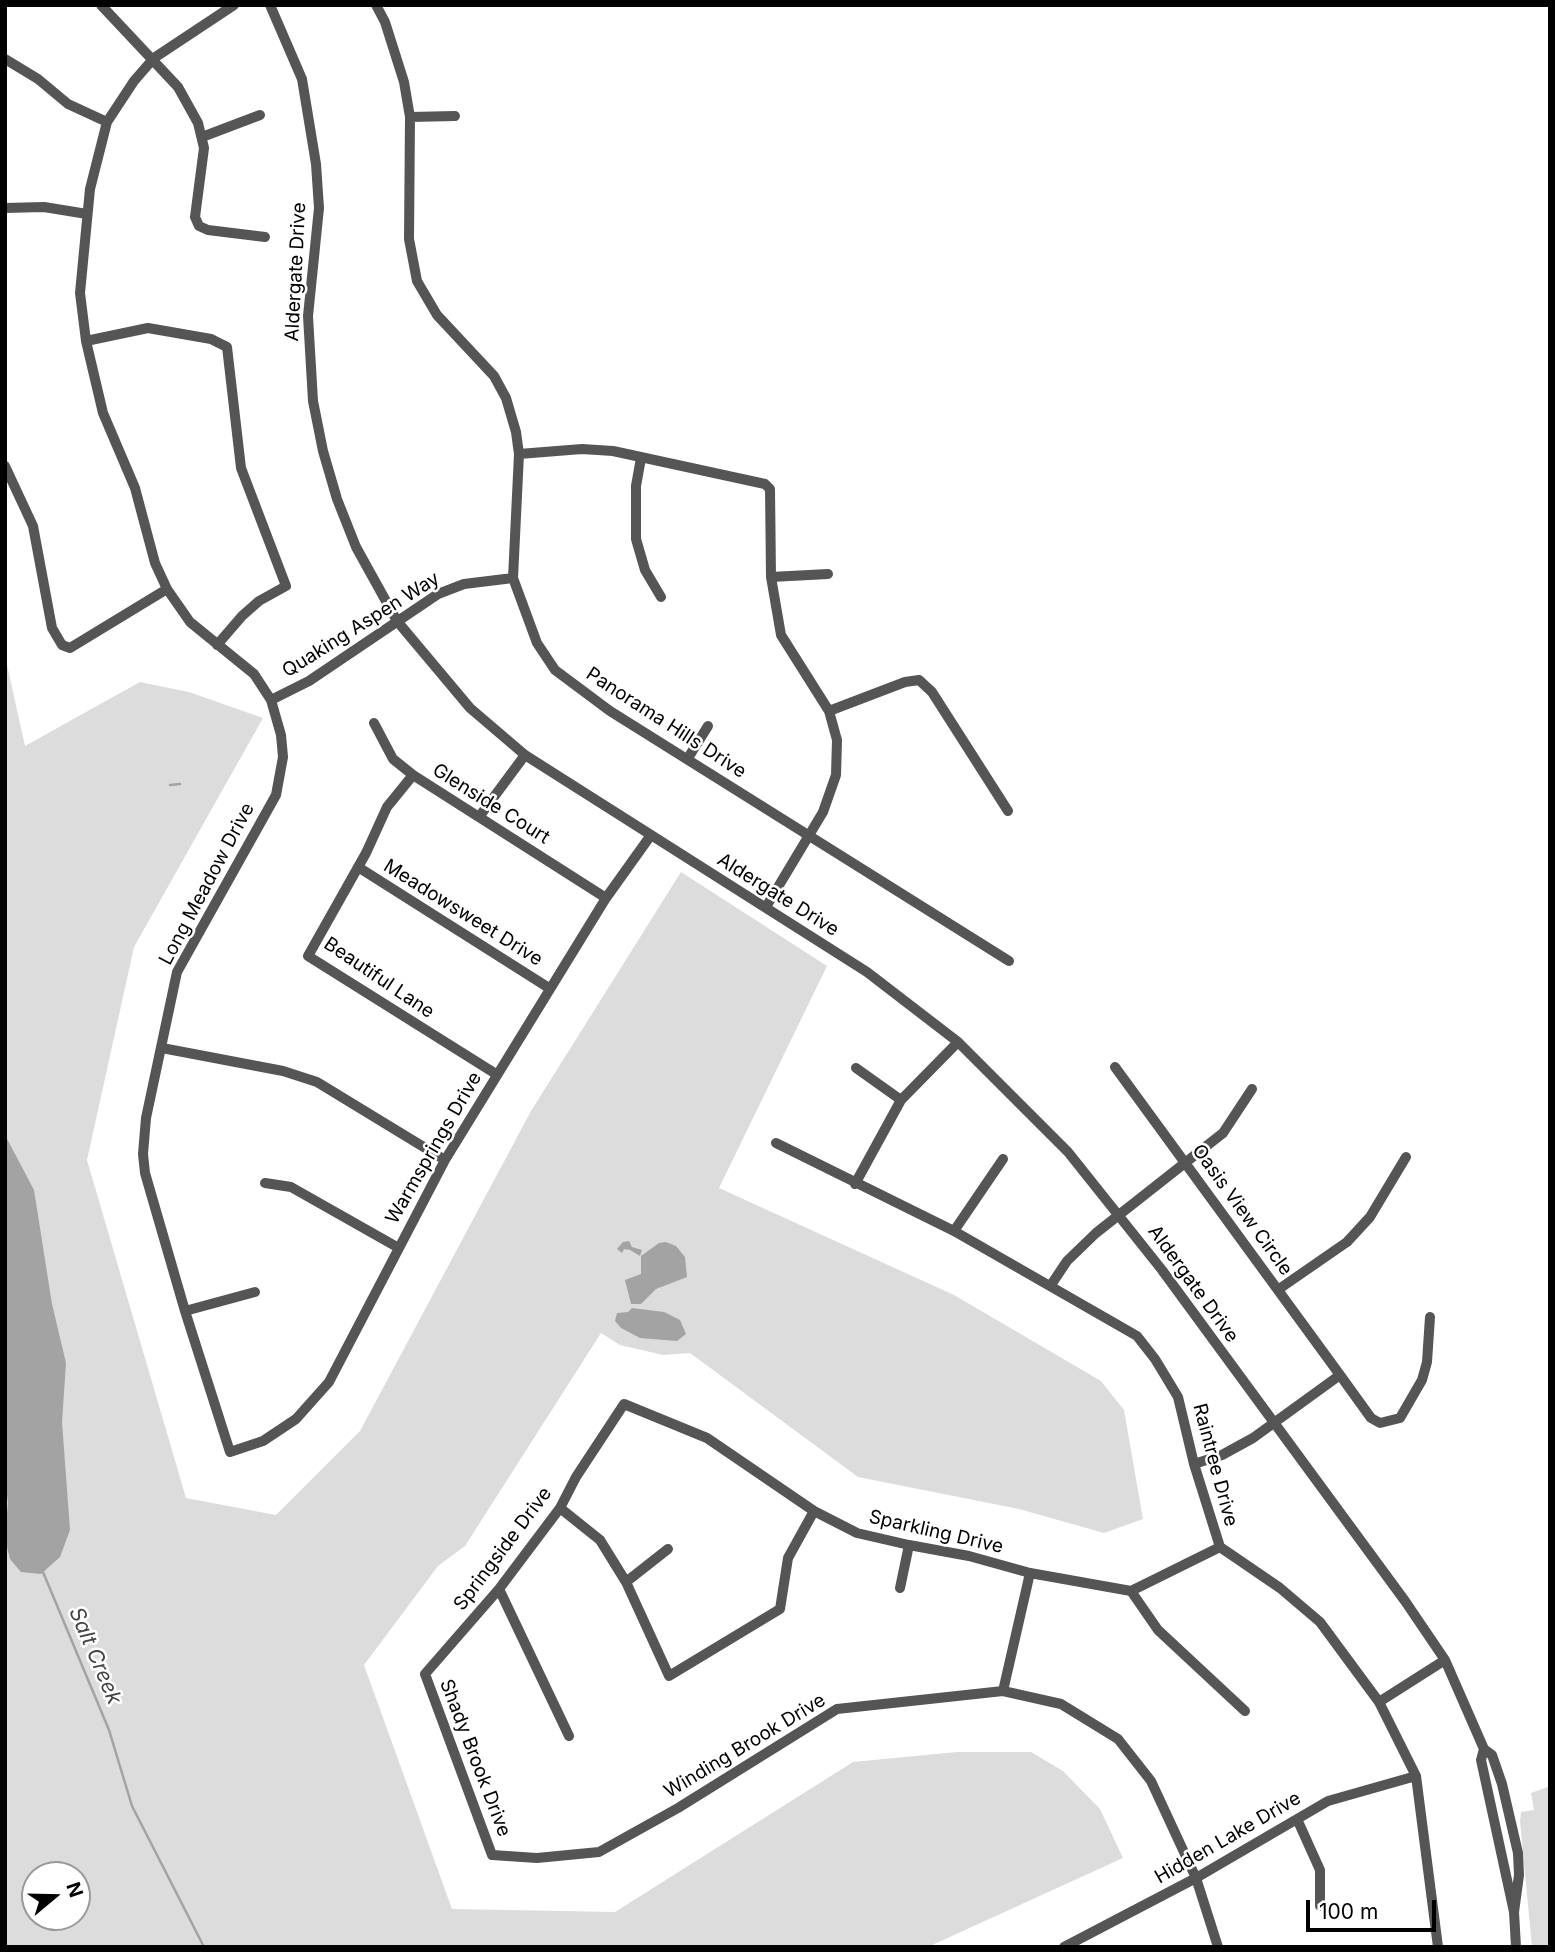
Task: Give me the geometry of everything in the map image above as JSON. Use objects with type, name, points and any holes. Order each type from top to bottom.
[{"type":"street","points":[[102,5],[154,58],[188,103],[202,137],[204,166],[195,217],[199,226],[208,230],[265,237]]},
{"type":"street","points":[[234,5],[154,58],[134,81],[107,122],[95,160],[80,293],[86,341],[103,413],[135,488],[155,563],[167,589],[190,622],[254,674],[271,700]]},
{"type":"street","name":"Aldergate Drive","points":[[270,5],[302,79],[316,164],[318,208],[307,316],[313,401],[323,451],[337,499],[356,547],[397,621],[470,708],[525,755],[867,972],[958,1042],[1068,1152],[1120,1214],[1445,1660],[1484,1749],[1492,1755],[1502,1784],[1518,1853],[1519,1875],[1514,1912]]},
{"type":"street","name":"Panorama Hills Drive","points":[[376,5],[385,22],[404,82],[410,117],[409,239],[414,272],[437,315],[494,376],[506,398],[516,432],[519,454],[513,578],[537,643],[555,670],[610,710],[1009,961]]},
{"type":"street","points":[[5,59],[38,79],[68,104],[107,122]]},
{"type":"street","points":[[202,137],[260,116]]},
{"type":"street","points":[[410,117],[456,116]]},
{"type":"street","points":[[5,208],[44,207],[87,214]]},
{"type":"street","points":[[86,341],[148,328],[211,339],[227,347],[242,468],[286,586],[251,608],[217,645]]},
{"type":"street","points":[[519,454],[582,449],[613,451],[765,484],[771,489],[771,577],[774,609],[781,635],[829,711],[837,740],[836,775],[810,837],[766,907]]},
{"type":"street","points":[[641,458],[636,486],[636,539],[645,570],[661,597]]},
{"type":"street","points":[[5,466],[33,526],[56,639],[70,648],[167,589]]},
{"type":"street","points":[[771,577],[828,575]]},
{"type":"street","name":"Quaking Aspen Way","points":[[271,700],[309,681],[438,594],[464,584],[513,578]]},
{"type":"street","points":[[829,711],[905,682],[919,680],[932,692],[1008,811]]},
{"type":"street","name":"Long Meadow Drive","points":[[230,1452],[185,1311],[145,1173],[143,1154],[146,1118],[177,972],[276,795],[283,757],[271,700]]},
{"type":"street","name":"Glenside Court","points":[[374,723],[393,759],[413,775],[606,898]]},
{"type":"street","points":[[688,758],[708,726]]},
{"type":"street","points":[[479,817],[525,755]]},
{"type":"street","name":"Beautiful Lane","points":[[413,775],[387,807],[358,867],[307,956],[496,1074]]},
{"type":"street","name":"Warmsprings Drive","points":[[230,1452],[263,1441],[296,1419],[329,1382],[397,1247],[445,1160],[606,898],[651,835]]},
{"type":"street","name":"Meadowsweet Drive","points":[[358,867],[549,988]]},
{"type":"street","points":[[855,1184],[901,1100],[958,1042]]},
{"type":"street","points":[[162,1048],[283,1071],[317,1082],[445,1160]]},
{"type":"street","name":"Oasis View Circle","points":[[1115,1067],[1371,1418],[1380,1423],[1400,1418],[1422,1380],[1427,1362],[1430,1317]]},
{"type":"street","points":[[856,1068],[901,1100]]},
{"type":"street","points":[[1051,1285],[1067,1261],[1120,1214],[1223,1133],[1252,1089]]},
{"type":"street","name":"Raintree Drive","points":[[776,1143],[954,1231],[1137,1336],[1178,1396],[1194,1464],[1220,1548],[1280,1588],[1320,1622],[1378,1702],[1416,1776],[1438,1947]]},
{"type":"street","points":[[1279,1289],[1347,1242],[1370,1217],[1406,1157]]},
{"type":"street","points":[[954,1231],[1003,1159]]},
{"type":"street","points":[[265,1183],[290,1187],[397,1247]]},
{"type":"street","points":[[185,1311],[255,1292]]},
{"type":"street","points":[[1194,1464],[1222,1455],[1253,1438],[1339,1375]]},
{"type":"street","name":"Springside Drive","points":[[425,1674],[499,1589],[560,1508],[576,1477],[624,1404]]},
{"type":"street","name":"Sparkling Drive","points":[[624,1404],[707,1438],[814,1511],[857,1533],[969,1556],[1030,1573],[1131,1591]]},
{"type":"street","points":[[560,1508],[600,1540],[626,1582],[669,1676],[780,1609],[788,1558],[814,1511]]},
{"type":"street","points":[[900,1588],[909,1545]]},
{"type":"street","points":[[1220,1548],[1131,1591],[1158,1630],[1244,1711]]},
{"type":"street","points":[[626,1582],[668,1549]]},
{"type":"street","points":[[1003,1691],[1030,1573]]},
{"type":"street","points":[[499,1589],[569,1736]]},
{"type":"street","points":[[1378,1702],[1445,1660]]},
{"type":"street","name":"Shady Brook Drive","points":[[425,1674],[492,1855]]},
{"type":"street","name":"Winding Brook Drive","points":[[492,1855],[537,1858],[599,1852],[678,1808],[837,1709],[1003,1691],[1061,1704],[1118,1739],[1151,1781],[1196,1878],[1218,1947]]},
{"type":"street","name":"Aldergate Drive","points":[[1484,1749],[1481,1760],[1514,1912],[1516,1947]]},
{"type":"street","name":"Hidden Lake Drive","points":[[1064,1947],[1086,1942],[1328,1801],[1416,1776]]},
{"type":"street","points":[[1297,1819],[1320,1870],[1320,1906]]},
{"type":"shaded area","points":[[5,656],[25,746],[140,682],[189,692],[263,718],[134,947],[87,1160],[186,1498],[276,1515],[360,1431],[531,1111],[681,872],[827,966],[719,1188],[954,1295],[1101,1381],[1124,1410],[1143,1519],[1104,1533],[1019,1509],[858,1477],[690,1353],[663,1355],[620,1345],[601,1333],[465,1546],[438,1566],[364,1665],[452,1909],[615,1912],[853,1762],[957,1752],[1031,1752],[1063,1771],[1100,1809],[1123,1858],[930,1946],[5,1947]]},
{"type":"shaded area","points":[[5,1135],[34,1190],[52,1304],[66,1363],[62,1422],[70,1530],[60,1557],[41,1574],[21,1572],[10,1559],[5,1539],[8,1502],[5,1483]]},
{"type":"shaded area","points":[[629,1241],[632,1247],[642,1250],[640,1256],[630,1250],[624,1249],[622,1253],[617,1249],[623,1242]]},
{"type":"shaded area","points":[[666,1242],[676,1246],[685,1257],[687,1277],[656,1289],[641,1304],[631,1304],[625,1280],[641,1274],[641,1256],[659,1243]]},
{"type":"shaded area","points":[[632,1308],[664,1312],[680,1320],[686,1334],[677,1341],[640,1338],[621,1328],[615,1321],[617,1313],[628,1312]]},
{"type":"shaded area","points":[[1550,1786],[1550,1947],[1532,1947],[1521,1812],[1534,1810],[1531,1793]]},
{"type":"waterway","points":[[170,785],[180,784]]},
{"type":"waterway","name":"Salt Creek","points":[[43,1572],[109,1730],[132,1806],[204,1947]]}]
